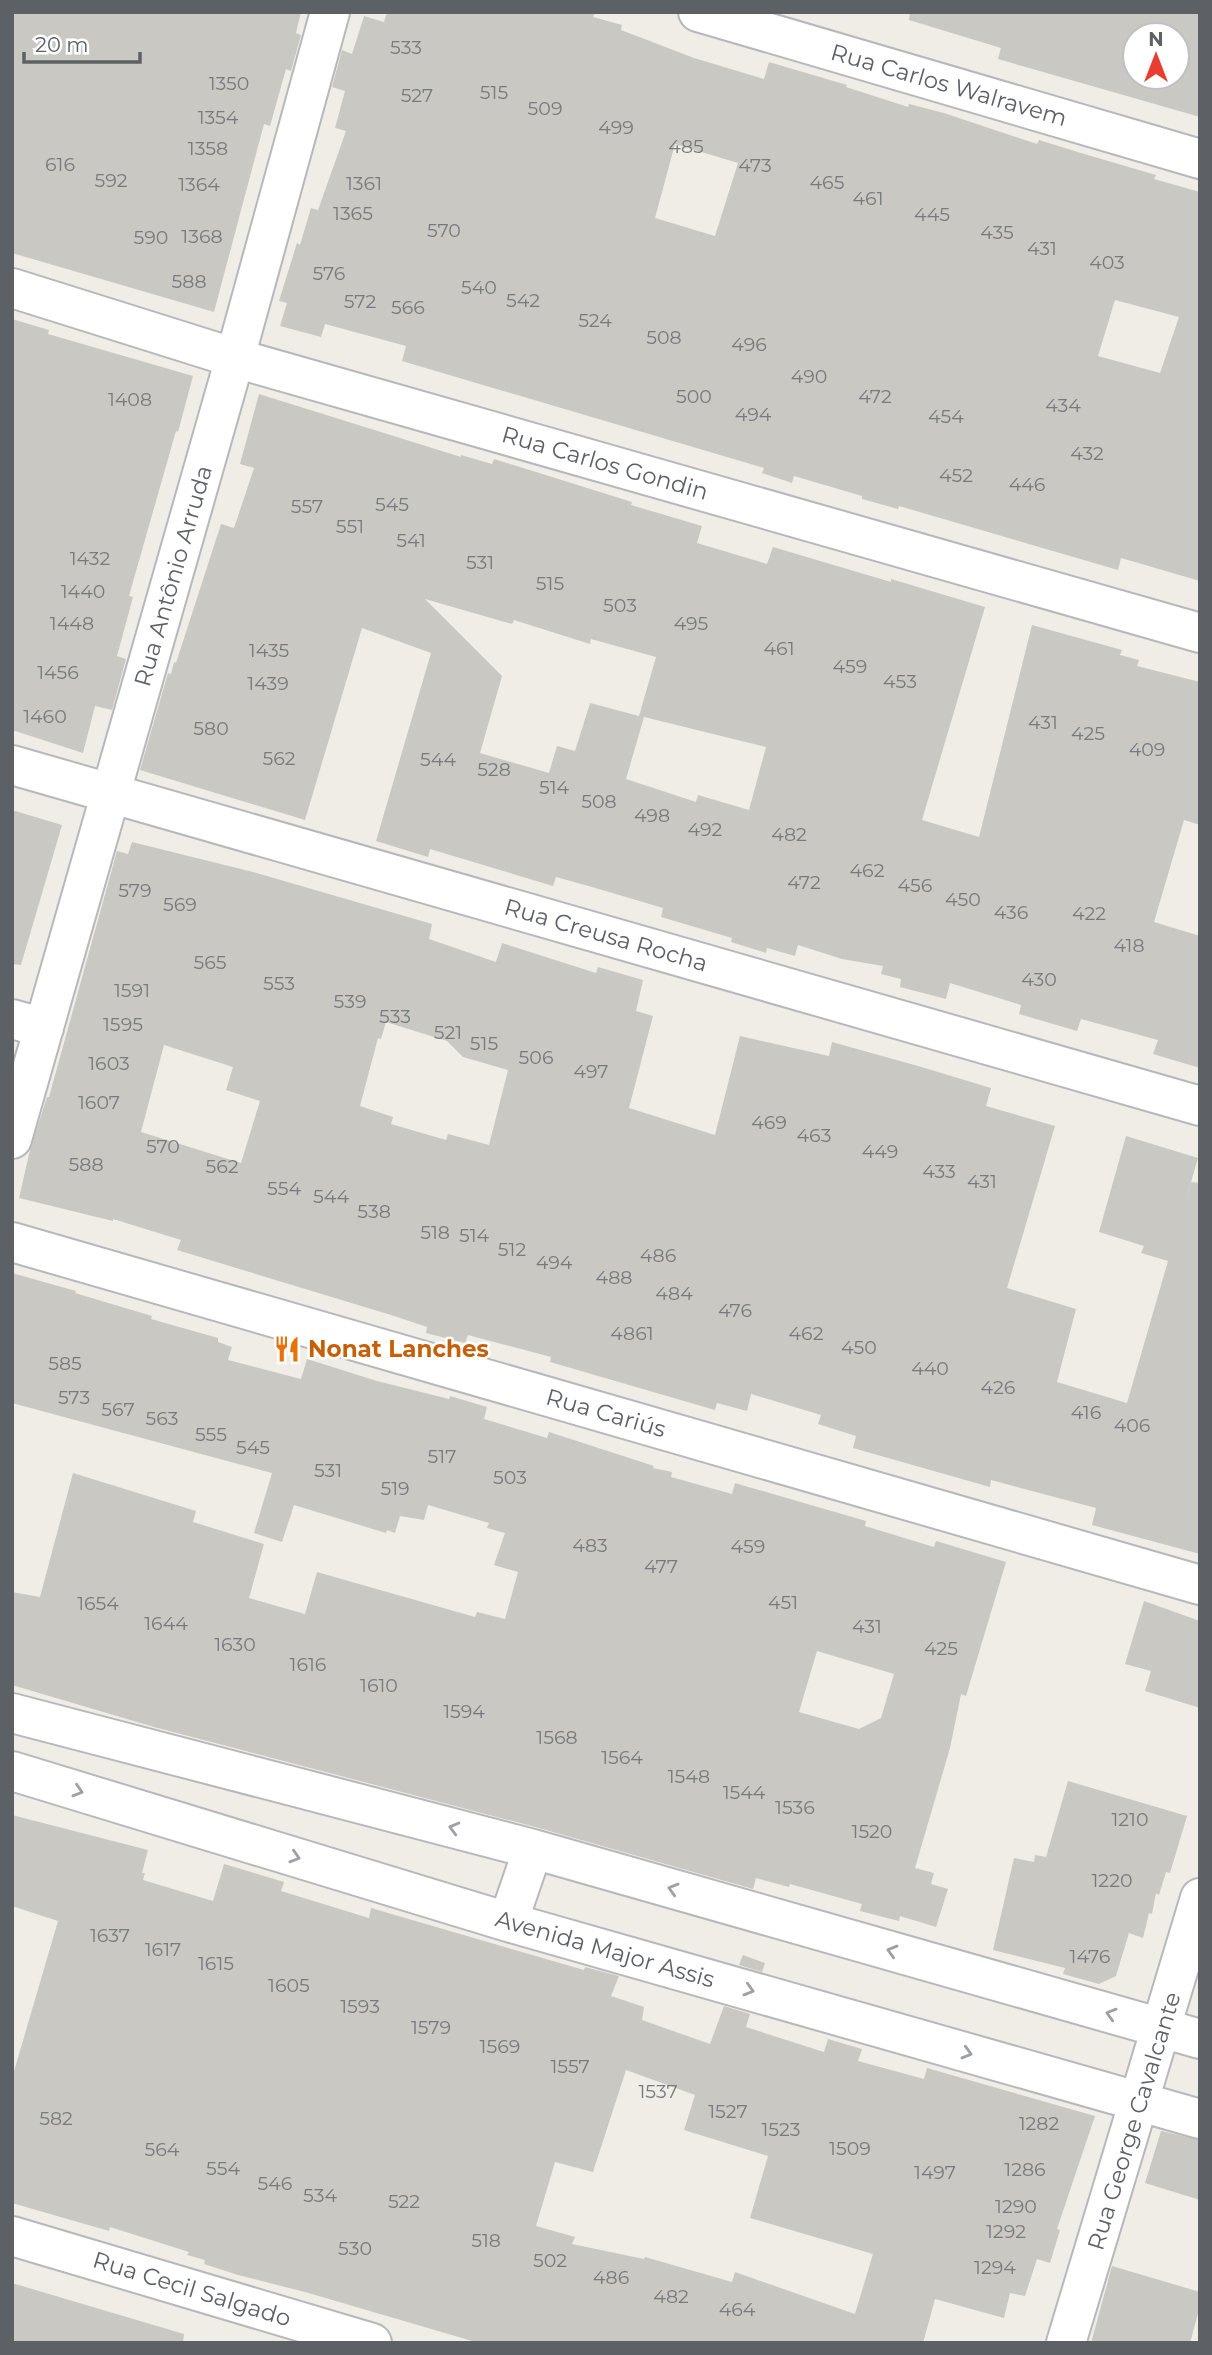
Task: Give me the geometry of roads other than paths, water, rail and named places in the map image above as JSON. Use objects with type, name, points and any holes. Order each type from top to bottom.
[{"type":"street","name":"Rua Antônio Arruda","points":[[12,1139],[28,1024],[111,793],[330,12]]},
{"type":"street","name":"Rua Carlos Walravem","points":[[698,12],[1200,159]]},
{"type":"street","name":"Rua Carlos Gondin","points":[[12,288],[235,358],[1200,633]]},
{"type":"street","name":"Rua Creusa Rocha","points":[[12,765],[1200,1106]]},
{"type":"street","name":"Rua Cariús","points":[[12,1242],[1200,1585]]},
{"type":"street","points":[[12,1713],[533,1849],[1200,2039]]},
{"type":"street","name":"Avenida Major Assis","points":[[12,1771],[508,1922],[1200,2119]]},
{"type":"street","points":[[508,1922],[533,1849]]},
{"type":"street","name":"Rua George Cavalcante","points":[[1066,2343],[1200,1898]]},
{"type":"street","name":"Rua Cecil Salgado","points":[[12,2236],[372,2343]]},
{"type":"place","name":"Nonat Lanches","points":[[287,1349]]}]
